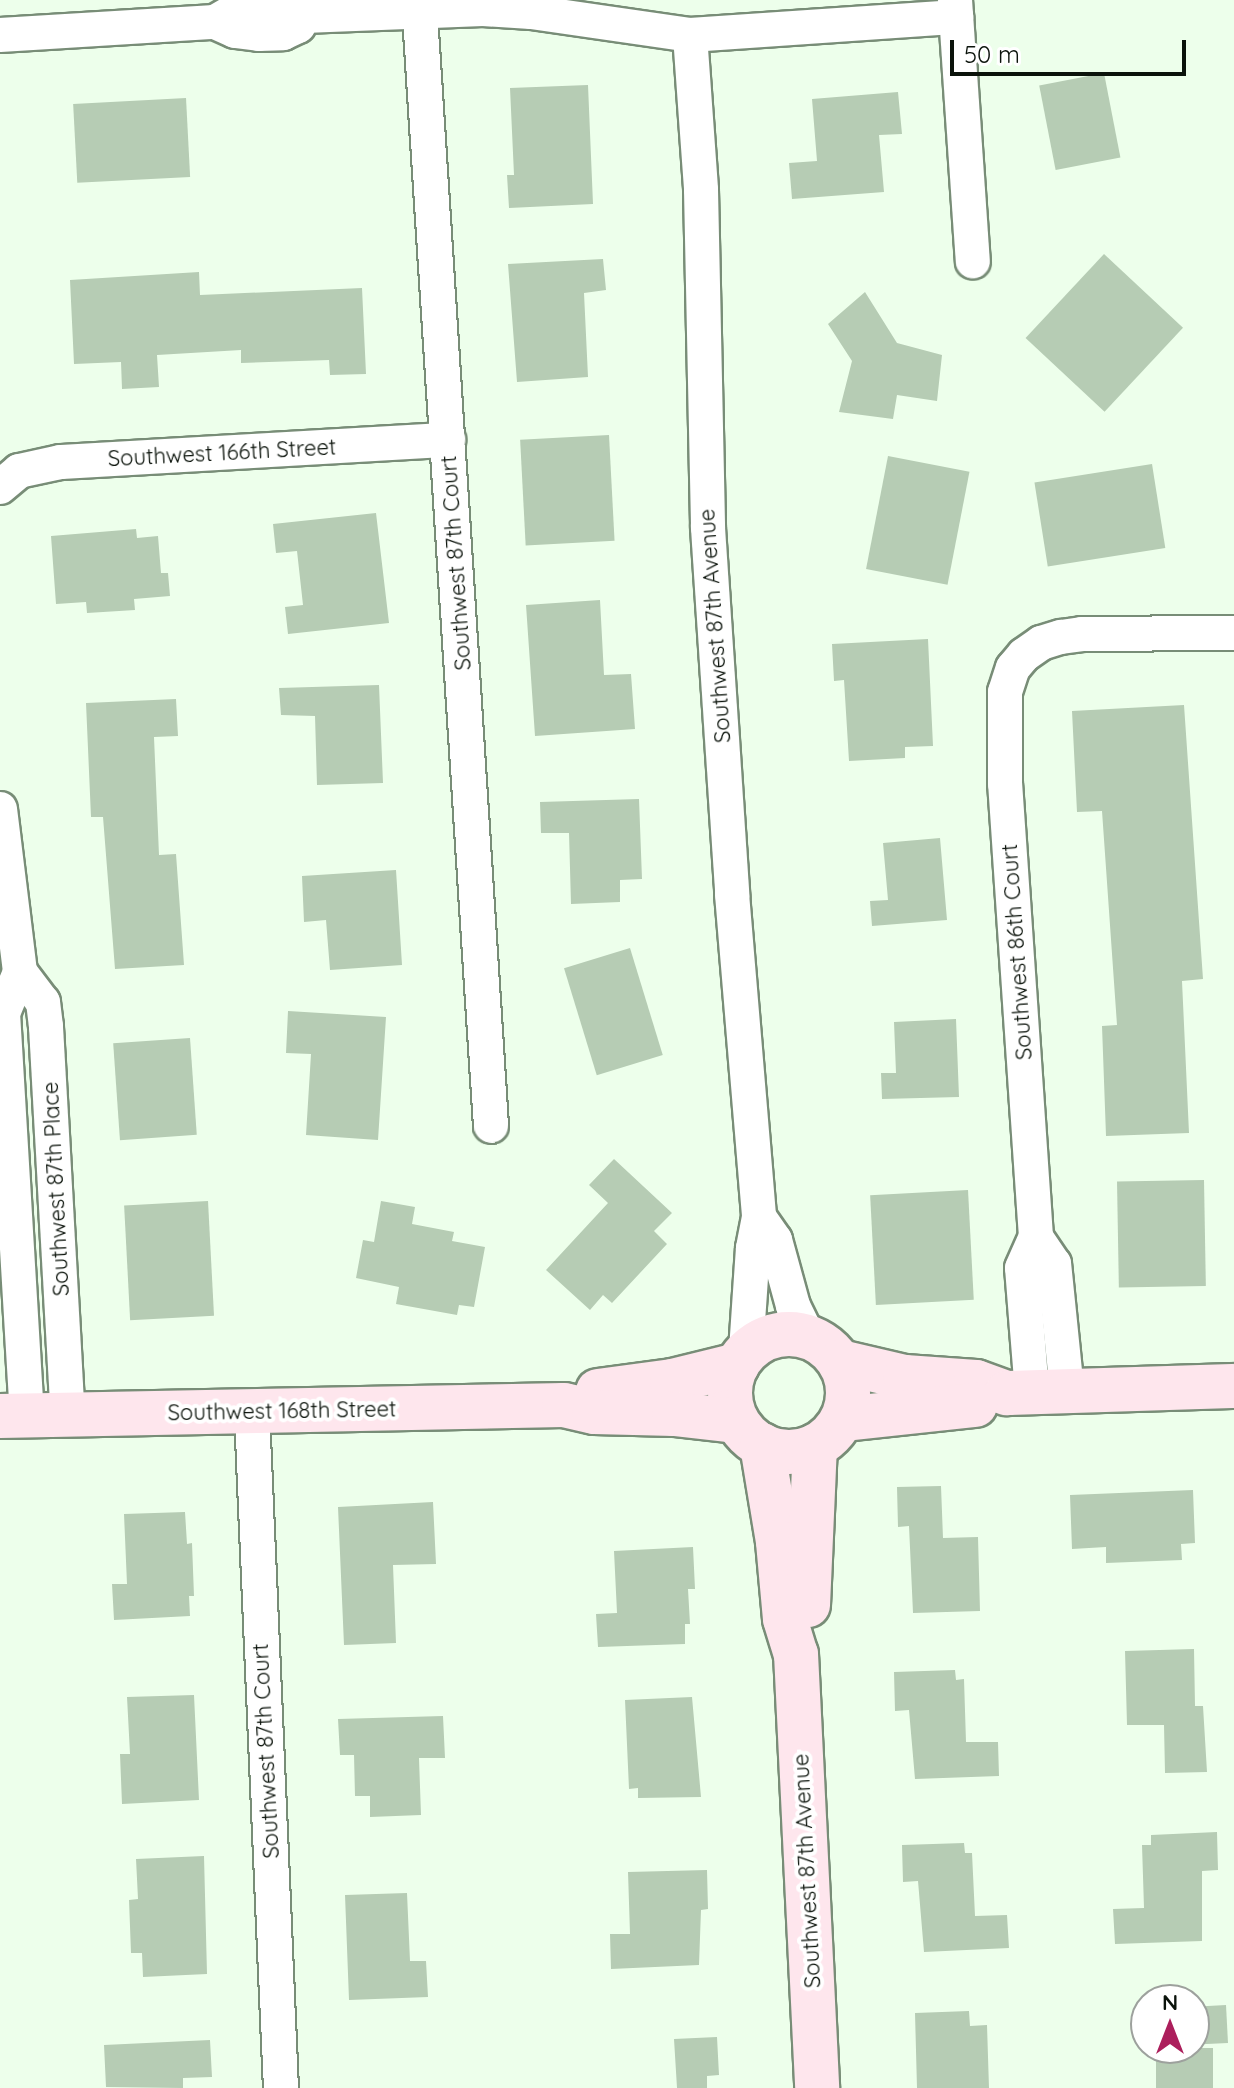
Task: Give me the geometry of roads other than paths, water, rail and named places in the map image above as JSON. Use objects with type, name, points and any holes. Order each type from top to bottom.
[{"type":"street","points":[[0,35],[215,22],[234,11],[270,4],[290,6],[304,16],[419,5],[531,12],[690,35],[956,8],[973,261]]},
{"type":"street","name":"Southwest 87th Court","points":[[419,5],[491,1126]]},
{"type":"street","name":"Southwest 87th Avenue","points":[[690,35],[702,216],[708,528],[732,894],[759,1217],[742,1358]]},
{"type":"street","name":"Southwest 166th Street","points":[[1,486],[19,471],[61,462],[448,440]]},
{"type":"street","name":"Southwest 86th Court","points":[[1035,1392],[1054,1264],[1036,1237],[1003,741],[1005,692],[1013,668],[1041,643],[1082,634],[1234,633]]},
{"type":"street","name":"Southwest 87th Place","points":[[0,809],[20,972],[3,1013],[32,1415]]},
{"type":"street","name":"Southwest 87th Place","points":[[20,972],[43,1002],[46,1027],[32,1415]]},
{"type":"street","name":"Southwest 87th Avenue","points":[[759,1217],[775,1240],[793,1306],[824,1350]]},
{"type":"street","points":[[1035,1392],[976,1382],[905,1377],[775,1335],[742,1358],[730,1397],[749,1433],[780,1451],[829,1432],[1035,1392],[1234,1386]]},
{"type":"street","points":[[824,1350],[847,1380],[848,1400],[829,1432]]},
{"type":"street","name":"Southwest 168th Street","points":[[564,1405],[594,1391],[672,1381],[742,1358]]},
{"type":"street","name":"Southwest 168th Street","points":[[32,1415],[252,1414],[564,1405],[594,1412],[674,1414],[749,1433]]},
{"type":"street","name":"Southwest 87th Court","points":[[252,1414],[281,2088]]},
{"type":"street","name":"Southwest 87th Avenue","points":[[796,1654],[807,1620],[829,1432]]},
{"type":"street","name":"Southwest 87th Avenue","points":[[749,1433],[778,1542],[785,1619],[796,1654],[817,2088]]}]
